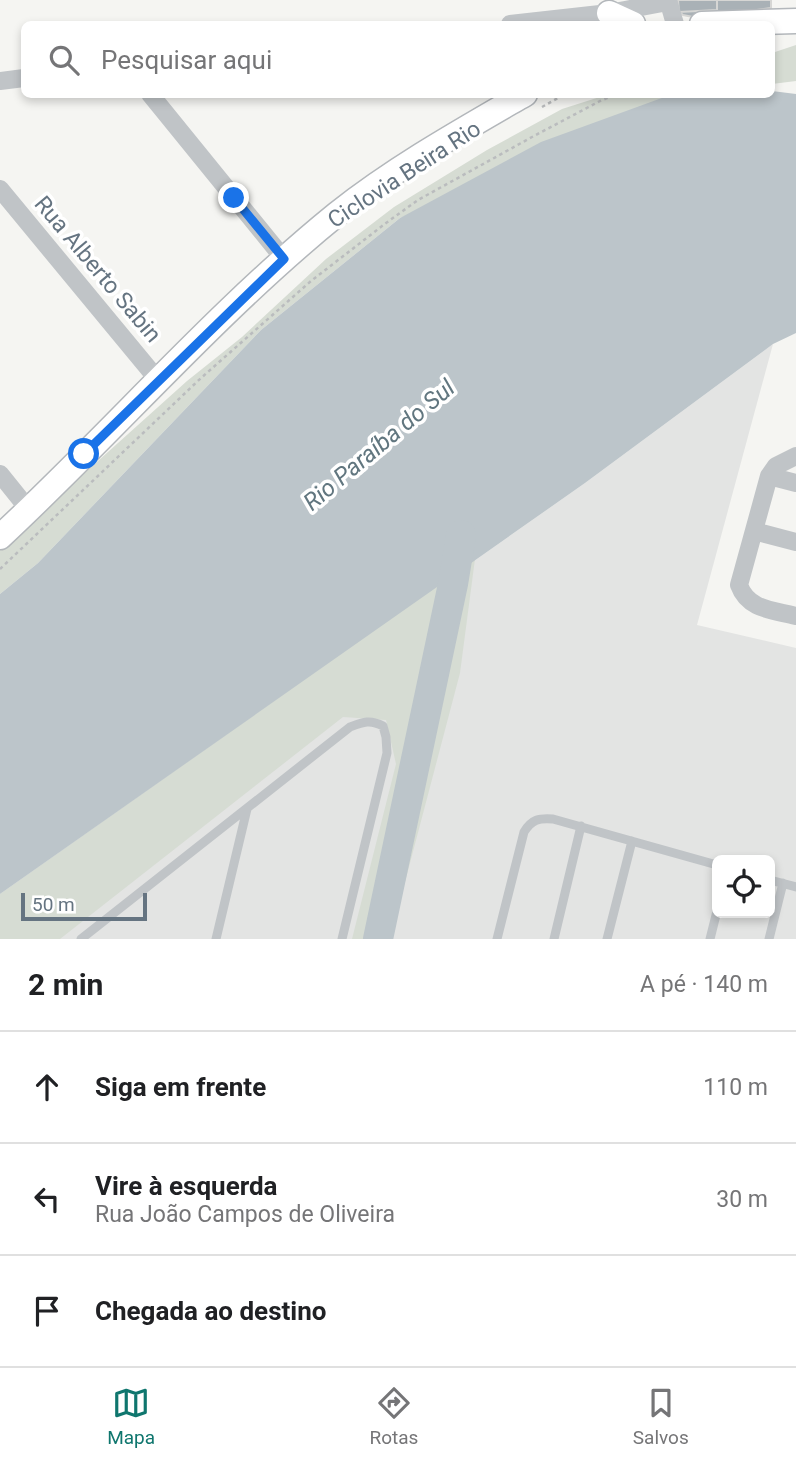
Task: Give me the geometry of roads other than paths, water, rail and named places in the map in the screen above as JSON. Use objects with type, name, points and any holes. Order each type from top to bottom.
[{"type":"main road","points":[[610,13],[627,21]]},
{"type":"main road","points":[[775,22],[796,21]]},
{"type":"main road","points":[[0,537],[284,259],[340,212],[437,145],[530,103]]},
{"type":"street","points":[[537,21],[610,13],[668,1],[674,21]]},
{"type":"street","points":[[0,81],[21,78]]},
{"type":"street","points":[[153,98],[284,259]]},
{"type":"street","name":"Rua Alberto Sabin","points":[[0,189],[158,380]]},
{"type":"street","points":[[796,456],[776,466],[769,476],[740,585],[744,597],[756,606],[796,616]]},
{"type":"street","points":[[0,474],[29,510]]},
{"type":"street","points":[[769,476],[796,483]]},
{"type":"street","points":[[754,531],[796,542]]},
{"type":"lane","points":[[81,939],[350,727],[364,721],[374,722],[383,726],[387,753],[342,939]]},
{"type":"lane","points":[[216,939],[247,809]]},
{"type":"lane","points":[[497,939],[524,832],[530,823],[540,818],[581,826],[712,864]]},
{"type":"lane","points":[[554,939],[581,826]]},
{"type":"lane","points":[[607,939],[632,841]]},
{"type":"lane","points":[[775,881],[796,887]]},
{"type":"lane","points":[[769,939],[783,883]]},
{"type":"lane","points":[[710,939],[715,918]]},
{"type":"water","name":"Rio Paraíba do Sul","points":[[775,91],[796,94],[796,333],[773,344],[585,483],[0,894],[0,594],[38,563],[261,330],[400,218],[541,142],[662,98],[775,98]]},
{"type":"waterway","points":[[378,939],[461,535]]}]
